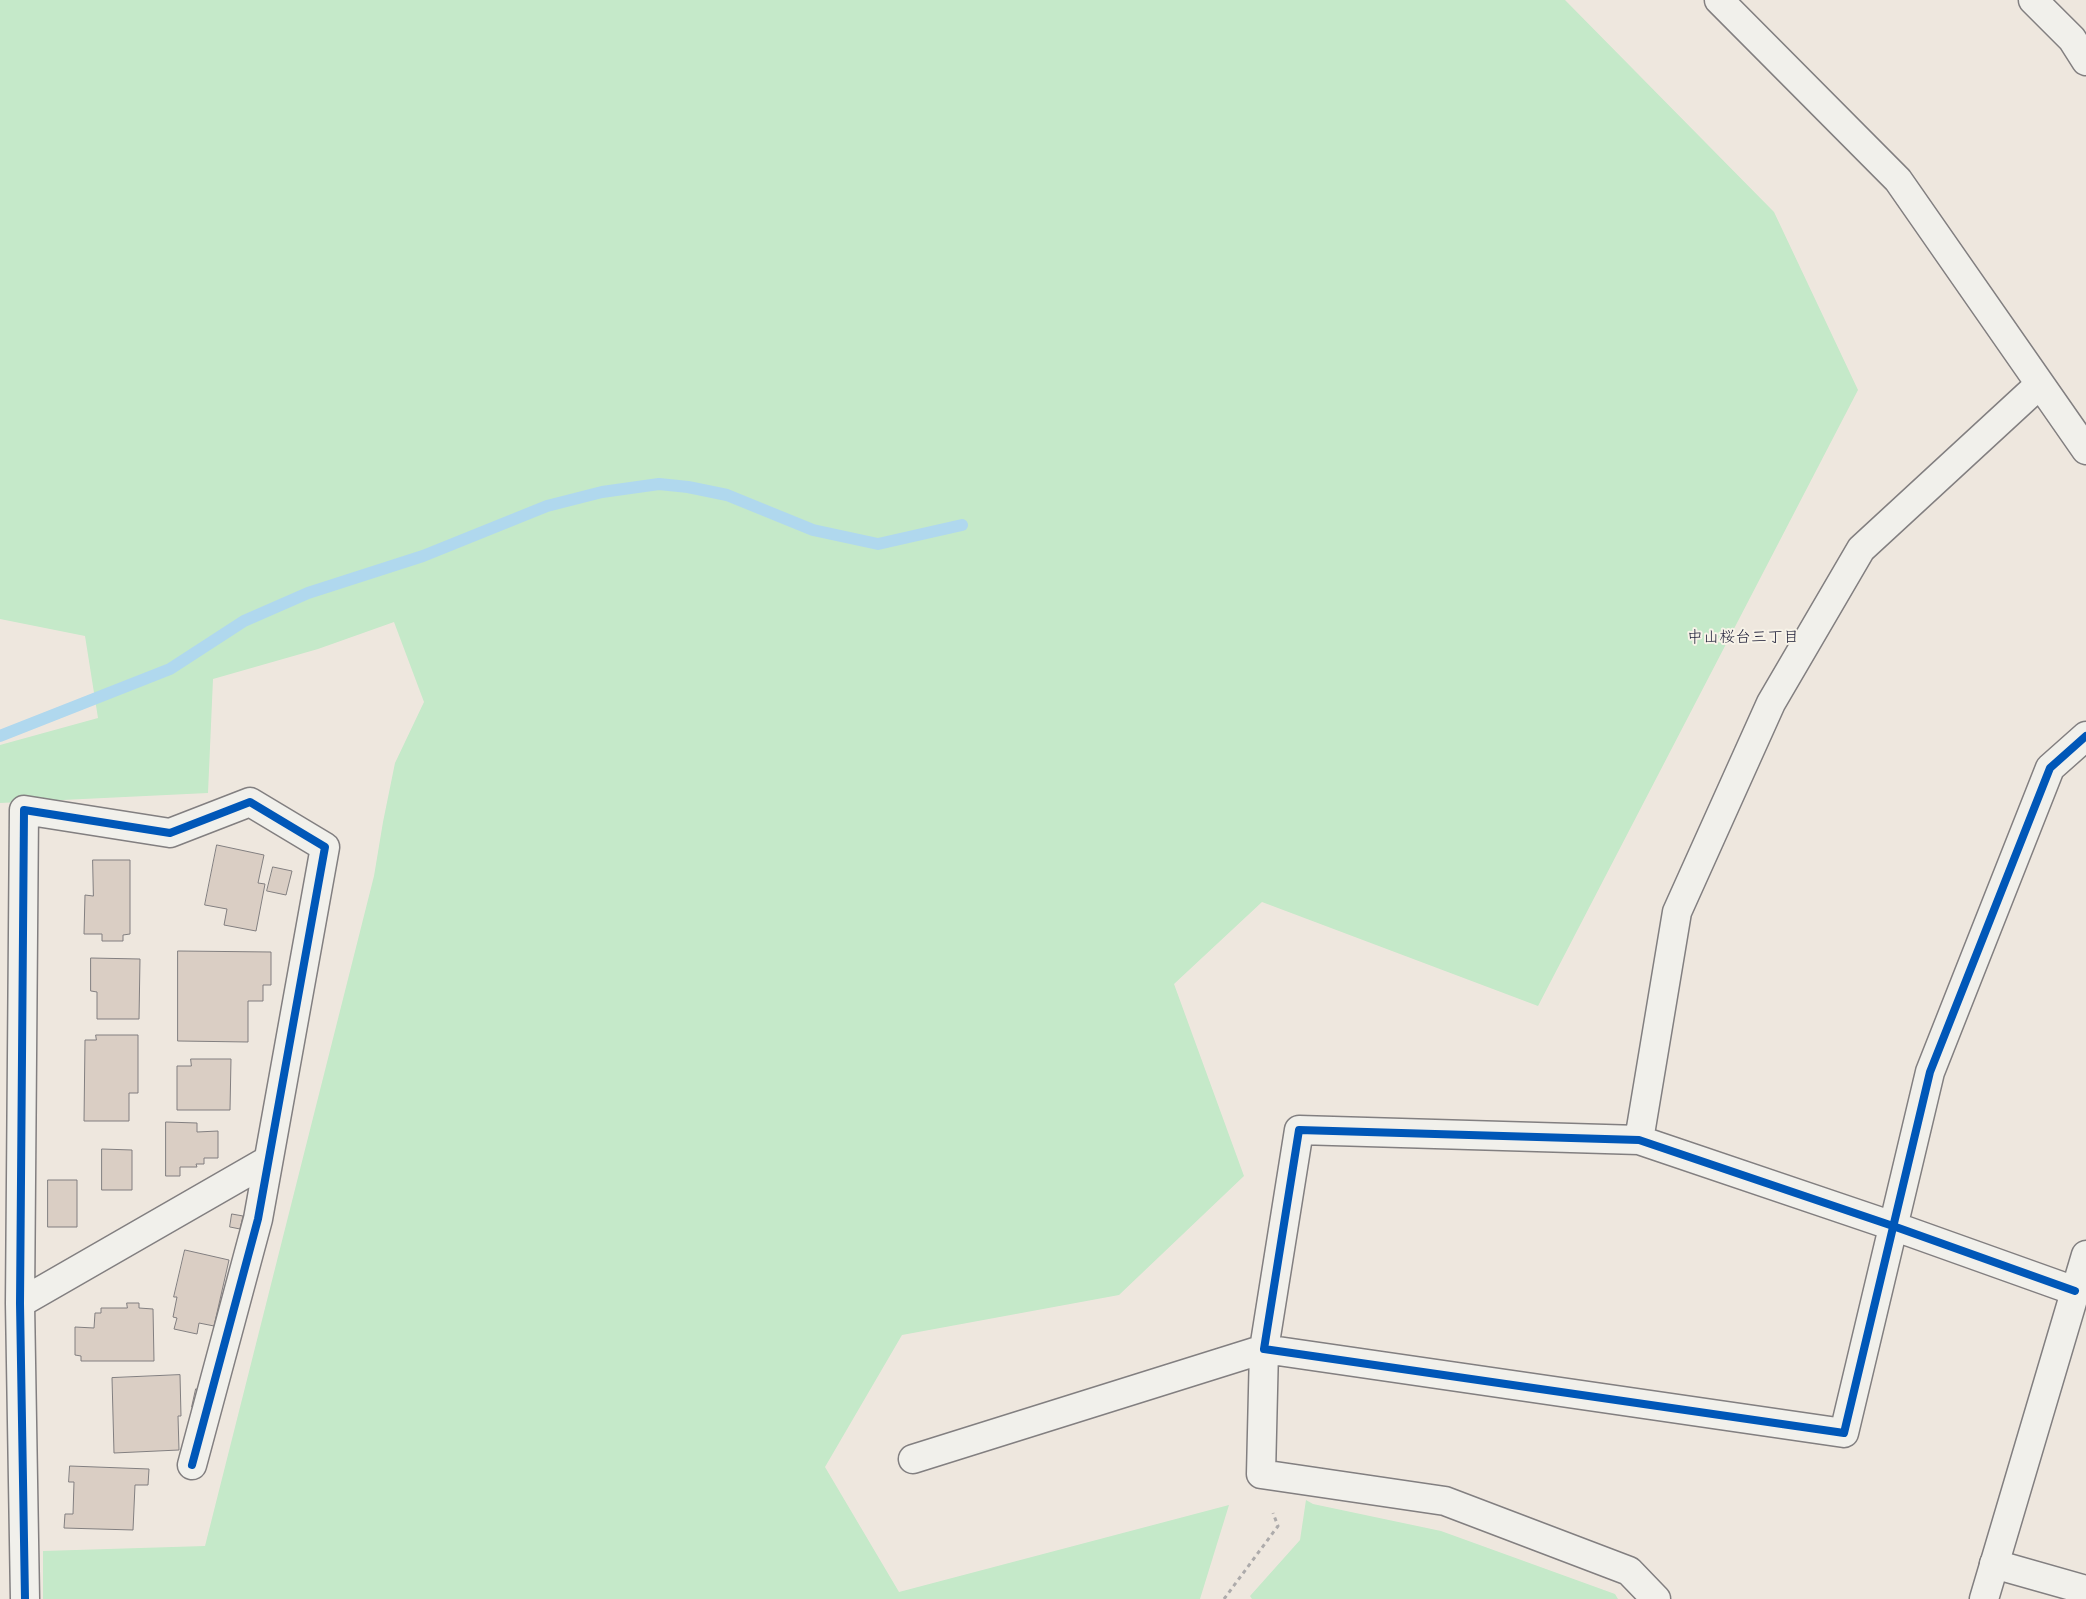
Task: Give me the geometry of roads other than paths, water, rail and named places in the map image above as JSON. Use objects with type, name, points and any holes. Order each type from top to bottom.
[{"type":"street","points":[[1719,0],[1898,180],[2086,450]]},
{"type":"street","points":[[2032,0],[2072,39],[2086,62]]},
{"type":"street","points":[[1639,1140],[1677,912],[1771,703],[1861,549],[2040,384]]},
{"type":"street","points":[[913,1459],[1264,1349],[1844,1434],[1930,1072],[2050,768],[2086,736]]},
{"type":"street","points":[[24,1599],[20,1303],[24,810],[170,832],[250,802],[325,847],[258,1218],[192,1465]]},
{"type":"street","points":[[1656,1599],[1629,1571],[1445,1501],[1261,1474],[1264,1349],[1299,1130],[1639,1140],[1893,1226],[2075,1291]]},
{"type":"street","points":[[20,1303],[267,1161]]},
{"type":"street","points":[[1984,1599],[2086,1255]]},
{"type":"street","points":[[1994,1564],[2086,1590]]},
{"type":"waterway","points":[[0,736],[170,669],[244,621],[308,593],[423,556],[547,506],[602,492],[659,484],[688,487],[727,495],[813,530],[878,544],[962,525]]},
{"type":"district","name":"中山桜台三丁目","points":[[1743,640]]}]
